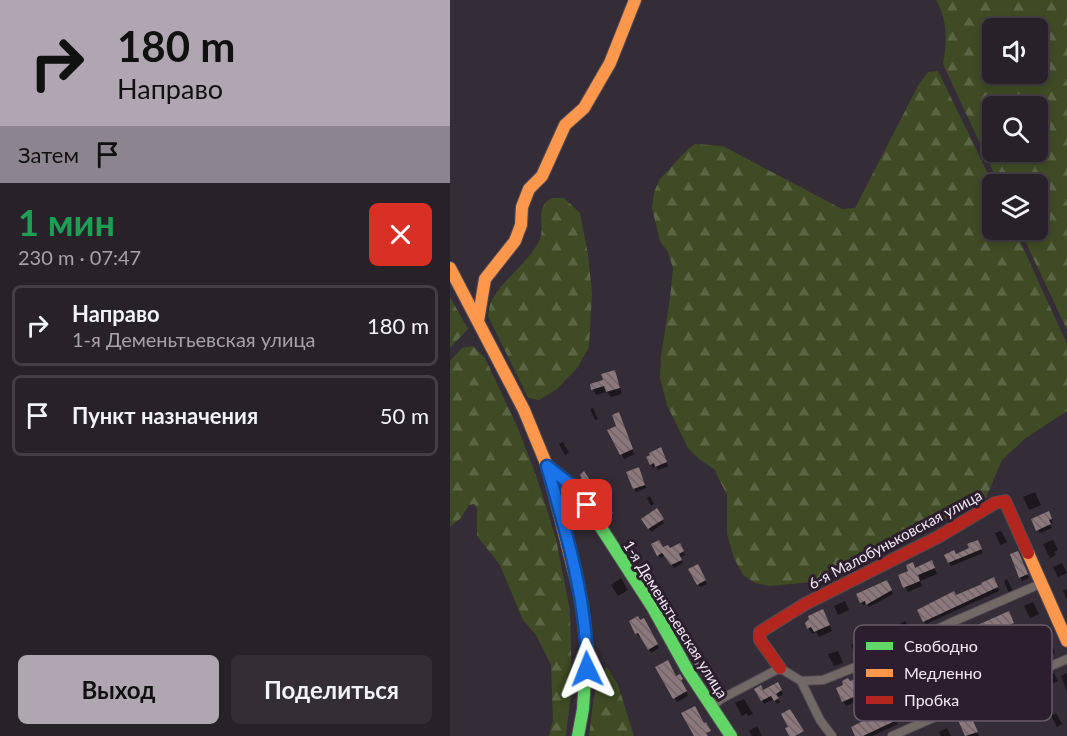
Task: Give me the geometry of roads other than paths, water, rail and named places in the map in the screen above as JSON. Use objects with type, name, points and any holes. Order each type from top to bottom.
[{"type":"main road","points":[[478,321],[485,279],[514,241],[521,225],[522,207],[529,189],[542,176],[565,125],[584,108],[610,63],[635,0]]},
{"type":"main road","points":[[450,268],[524,410],[547,466],[574,567],[587,642],[586,679],[578,736]]},
{"type":"main road","name":"1-я Деменьтьевская улица","points":[[547,466],[576,489],[641,589],[688,671],[731,736]]},
{"type":"main road","name":"6-я Малобуньковская улица","points":[[780,668],[760,640],[760,632],[804,604],[938,537],[995,502],[1005,501],[1040,584]]},
{"type":"main road","points":[[1040,584],[1067,641]]},
{"type":"street","points":[[948,625],[1040,584]]},
{"type":"street","points":[[1052,666],[1067,659]]},
{"type":"street","points":[[712,706],[780,668],[801,681],[820,720],[832,736]]},
{"type":"street","points":[[801,681],[823,680],[854,668]]},
{"type":"street","points":[[892,736],[926,721]]}]
